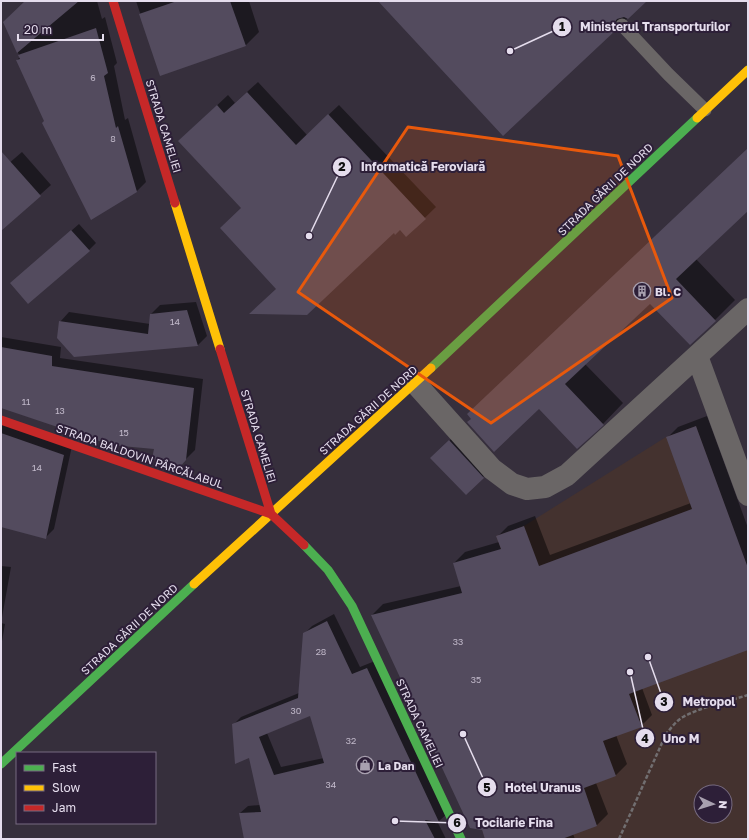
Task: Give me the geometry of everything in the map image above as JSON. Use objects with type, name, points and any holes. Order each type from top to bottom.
[{"type":"street","name":"STRADA CAMELIEI","points":[[113,1],[271,514],[313,554],[342,589],[352,606],[462,839]]},
{"type":"street","name":"STRADA GĂRII DE NORD","points":[[1,764],[271,514],[415,384],[748,70]]},
{"type":"street","points":[[415,384],[492,469],[512,484],[527,489],[545,488],[567,475],[748,309]]},
{"type":"street","points":[[697,356],[748,495]]},
{"type":"street","name":"STRADA BALDOVIN PÂRCĂLABUL","points":[[1,420],[271,514]]},
{"type":"lane","points":[[622,25],[668,74],[705,110]]},
{"type":"path","points":[[619,839],[666,734],[673,725],[692,712],[748,695]]},
{"type":"highlighted area","points":[[408,127],[618,156],[672,298],[491,423],[298,292]]},
{"type":"shaded area","points":[[696,426],[748,569],[748,839],[485,839],[482,830],[509,820],[577,756],[496,536],[524,526],[666,437]]},
{"type":"building","points":[[25,1],[79,1],[17,53],[3,22]]},
{"type":"building","points":[[177,1],[230,1],[246,46],[160,76],[139,14]]},
{"type":"building","points":[[378,1],[647,1],[628,19],[624,17],[617,19],[614,23],[616,30],[503,136]]},
{"type":"building","points":[[96,28],[108,73],[104,76],[116,128],[118,126],[137,192],[91,220],[42,123],[44,121],[16,60],[20,59],[18,55]]},
{"type":"building","points":[[247,92],[296,145],[328,114],[426,219],[406,237],[400,230],[395,235],[394,233],[307,315],[249,314],[276,289],[220,228],[241,208],[178,141],[217,105],[224,113]]},
{"type":"building","name":"Bl. C","points":[[748,148],[748,211],[676,279],[716,321],[690,345],[650,304],[565,384],[604,425],[577,449],[539,409],[494,452],[467,422],[471,419],[467,414]]},
{"type":"building","points":[[1,151],[41,196],[1,231]]},
{"type":"building","points":[[71,230],[90,251],[28,304],[10,283]]},
{"type":"building","points":[[187,310],[198,346],[74,357],[57,338],[59,321],[148,334],[150,314]]},
{"type":"building","points":[[1,347],[52,356],[52,366],[194,388],[186,460],[178,469],[152,459],[154,449],[111,445],[1,408]]},
{"type":"building","points":[[696,426],[748,568],[748,650],[629,694],[642,727],[603,741],[616,776],[584,788],[597,826],[562,839],[485,839],[482,830],[470,828],[371,615],[462,593],[453,563],[501,549],[496,536],[524,526],[539,566],[692,509],[666,437]]},
{"type":"building","points":[[1,433],[64,455],[46,539],[1,527]]},
{"type":"building","points":[[449,440],[484,478],[466,495],[430,458]]},
{"type":"building","points":[[327,621],[352,674],[367,668],[439,822],[425,820],[435,839],[244,839],[239,813],[261,812],[249,758],[235,764],[232,724],[298,698],[303,633]],"holes":[[[310,716],[324,763],[274,775],[259,737]]]},
{"type":"traffic: fast","points":[[431,368],[697,118]]},
{"type":"traffic: fast","points":[[304,545],[328,570],[352,606],[461,839]]},
{"type":"traffic: fast","points":[[1,764],[194,584]]},
{"type":"traffic: slow","points":[[697,118],[748,70]]},
{"type":"traffic: slow","points":[[175,203],[220,349]]},
{"type":"traffic: slow","points":[[194,584],[431,368]]},
{"type":"traffic: jam","points":[[113,1],[175,203]]},
{"type":"traffic: jam","points":[[220,349],[271,514],[304,545]]},
{"type":"traffic: jam","points":[[1,420],[271,514]]},
{"type":"place","name":"Ministerul Transporturilor","points":[[510,51]]},
{"type":"place","name":"Informatică Feroviară","points":[[309,236]]},
{"type":"place","name":"Bl. C","points":[[642,291]]},
{"type":"place","name":"Metropol","points":[[648,657]]},
{"type":"place","name":"Uno M","points":[[630,672]]},
{"type":"place","name":"Hotel Uranus","points":[[463,734]]},
{"type":"place","name":"La Dan","points":[[365,765]]},
{"type":"place","name":"Tocilarie Fina","points":[[395,821]]}]
